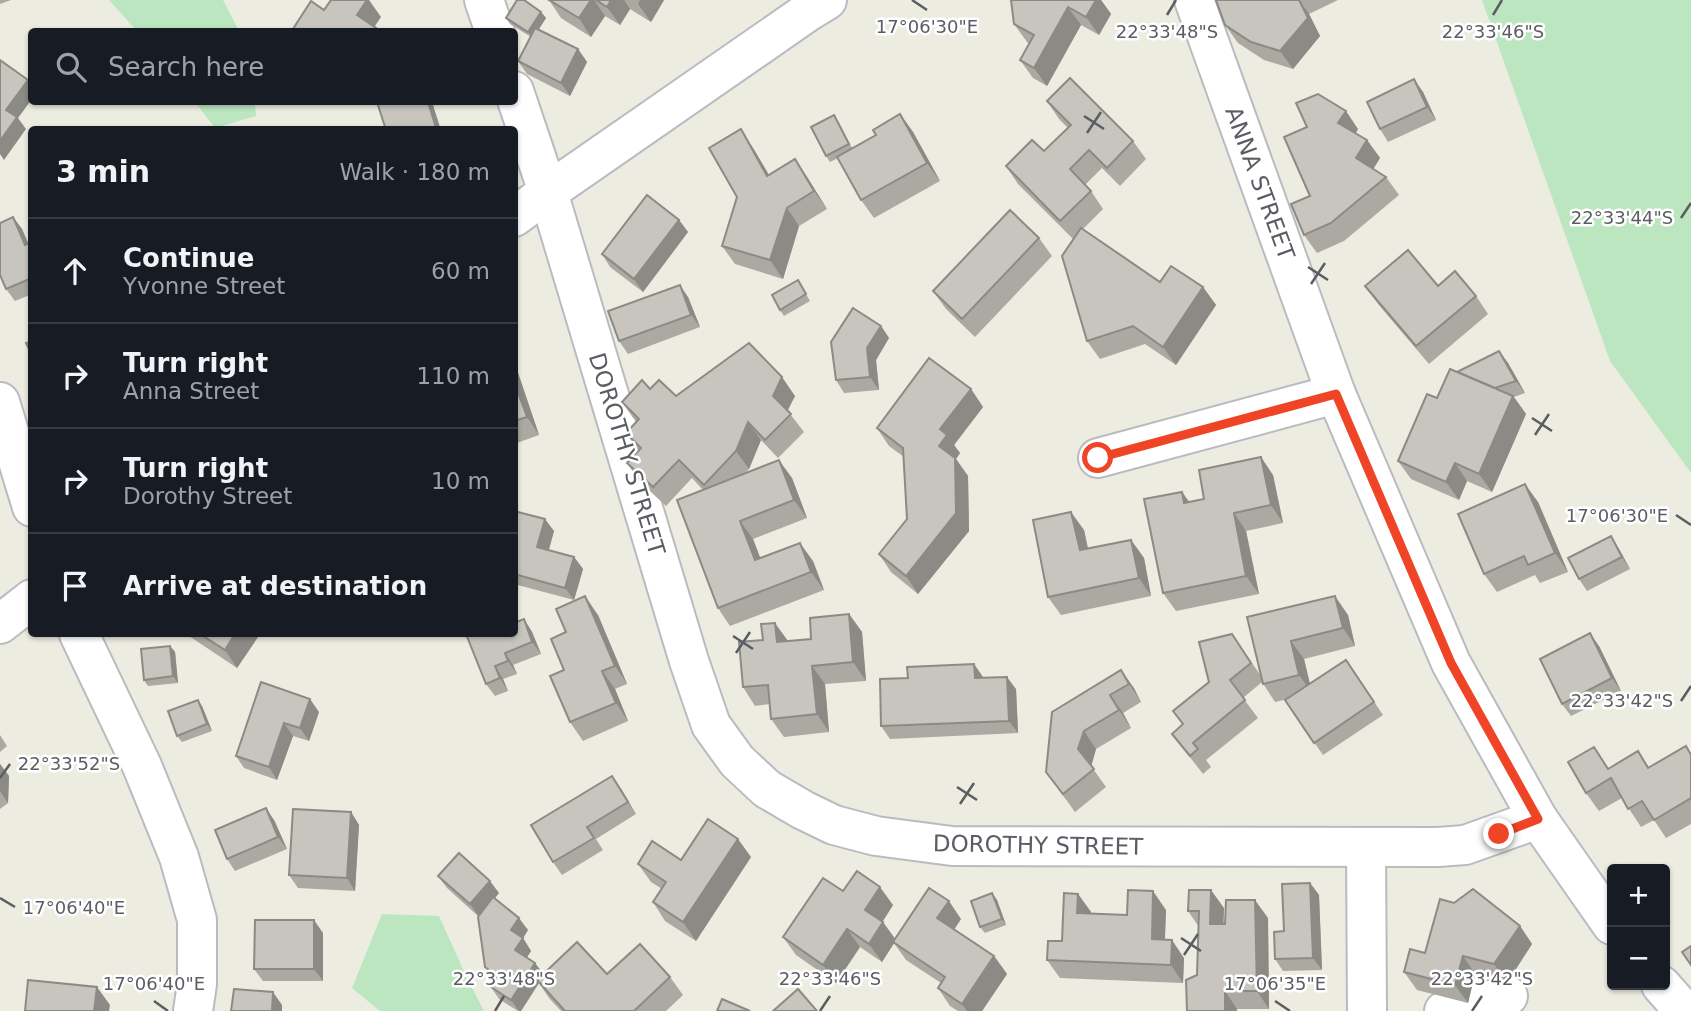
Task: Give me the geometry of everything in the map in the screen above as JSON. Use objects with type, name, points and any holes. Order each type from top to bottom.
[{"type":"street","points":[[484,0],[494,28]]},
{"type":"street","points":[[518,214],[827,0]]},
{"type":"street","name":"ANNA STREET","points":[[1194,0],[1336,394],[1451,663],[1538,819],[1607,918]]},
{"type":"street","name":"DOROTHY STREET","points":[[518,104],[548,192],[710,725],[737,761],[767,789],[834,825],[876,836],[952,846],[1366,848],[1465,845],[1538,819]]},
{"type":"street","points":[[1098,458],[1336,394]]},
{"type":"street","points":[[0,402],[28,494]]},
{"type":"street","points":[[0,624],[28,602]]},
{"type":"street","points":[[80,637],[142,766],[179,857],[197,920],[197,984],[193,1011]]},
{"type":"street","points":[[1366,848],[1367,1011]]},
{"type":"street","points":[[1665,990],[1684,1011]]},
{"type":"street","points":[[1444,1011],[1508,996]]},
{"type":"green space","points":[[109,0],[223,0],[237,28],[134,28]]},
{"type":"green space","points":[[1482,0],[1691,0],[1691,473],[1610,361]]},
{"type":"green space","points":[[197,105],[255,105],[256,116],[213,126]]},
{"type":"green space","points":[[382,914],[439,916],[484,1011],[380,1011],[352,988]]},
{"type":"building","points":[[331,0],[367,0],[357,15],[376,28],[294,28],[311,1],[324,10]]},
{"type":"building","points":[[517,0],[524,0],[541,12],[528,32],[506,18]]},
{"type":"building","points":[[549,0],[591,0],[579,18]]},
{"type":"building","points":[[596,0],[611,0],[607,7]]},
{"type":"building","points":[[1011,0],[1096,0],[1086,17],[1068,7],[1034,68],[1020,60],[1034,35],[1014,24]]},
{"type":"building","points":[[1216,0],[1299,0],[1308,18],[1280,51],[1251,42],[1225,25]]},
{"type":"building","points":[[535,28],[578,49],[561,83],[518,61]]},
{"type":"building","points":[[0,60],[28,80],[6,110],[17,117],[0,141]]},
{"type":"building","points":[[1070,78],[1133,141],[1107,168],[1089,150],[1070,169],[1091,191],[1060,221],[1006,166],[1032,140],[1044,151],[1071,125],[1047,101]]},
{"type":"building","points":[[1414,79],[1427,107],[1380,129],[1367,102]]},
{"type":"building","points":[[1318,94],[1346,111],[1338,123],[1367,140],[1356,158],[1386,177],[1331,223],[1304,235],[1291,204],[1310,196],[1284,137],[1307,127],[1296,103]]},
{"type":"building","points":[[378,105],[429,105],[435,126],[385,126]]},
{"type":"building","points":[[900,114],[927,163],[861,200],[837,157],[876,135],[873,130]]},
{"type":"building","points":[[834,115],[849,144],[826,156],[811,127]]},
{"type":"building","points":[[741,129],[767,176],[795,159],[814,191],[787,208],[770,260],[722,246],[737,197],[709,148]]},
{"type":"building","points":[[647,195],[679,220],[634,279],[602,254]]},
{"type":"building","points":[[1010,210],[1039,238],[962,319],[933,291]]},
{"type":"building","points":[[13,217],[25,245],[28,244],[28,280],[6,289],[0,275],[0,223]]},
{"type":"building","points":[[1081,228],[1160,282],[1171,266],[1203,287],[1163,347],[1133,326],[1087,341],[1062,256]]},
{"type":"building","points":[[1408,250],[1438,286],[1455,271],[1476,296],[1416,346],[1365,286]]},
{"type":"building","points":[[798,280],[806,294],[780,310],[772,295]]},
{"type":"building","points":[[680,285],[691,315],[619,341],[608,311]]},
{"type":"building","points":[[853,308],[881,326],[867,348],[870,377],[836,380],[831,342]]},
{"type":"building","points":[[749,343],[782,377],[773,396],[791,414],[765,440],[748,422],[736,451],[704,485],[679,460],[653,487],[627,463],[641,448],[626,433],[639,419],[622,402],[642,380],[650,389],[659,380],[676,396]]},
{"type":"building","points":[[1499,351],[1516,381],[1495,388],[1457,372]]},
{"type":"building","points":[[929,358],[971,389],[940,429],[947,435],[939,446],[955,458],[956,513],[906,576],[879,554],[907,519],[903,448],[877,428]]},
{"type":"building","points":[[1450,369],[1513,396],[1479,474],[1455,463],[1446,482],[1398,461],[1427,394],[1437,398]]},
{"type":"building","points":[[518,392],[527,417],[518,420]]},
{"type":"building","points":[[1261,457],[1271,505],[1234,513],[1246,576],[1163,593],[1144,499],[1182,492],[1184,503],[1204,499],[1199,470]]},
{"type":"building","points":[[779,460],[794,500],[740,521],[755,560],[800,543],[811,572],[718,608],[677,500]]},
{"type":"building","points":[[1525,484],[1555,553],[1528,565],[1524,556],[1484,574],[1458,514]]},
{"type":"building","points":[[518,512],[545,519],[537,547],[574,557],[565,588],[518,575]]},
{"type":"building","points":[[1071,512],[1080,550],[1131,540],[1139,578],[1048,597],[1033,520]]},
{"type":"building","points":[[1611,536],[1622,557],[1579,579],[1568,558]]},
{"type":"building","points":[[585,596],[615,666],[602,671],[616,703],[570,722],[550,676],[564,670],[551,639],[566,632],[556,609]]},
{"type":"building","points":[[1335,596],[1343,628],[1291,641],[1299,675],[1263,684],[1247,617]]},
{"type":"building","points":[[849,614],[853,662],[812,666],[817,714],[771,719],[768,685],[743,687],[739,642],[763,640],[761,624],[775,623],[777,642],[811,639],[810,618]]},
{"type":"building","points":[[524,619],[532,642],[505,653],[508,661],[495,666],[500,678],[486,684],[467,637],[518,637],[518,621]]},
{"type":"building","points":[[1590,633],[1612,678],[1562,704],[1540,659]]},
{"type":"building","points":[[1232,634],[1251,663],[1230,680],[1245,700],[1193,743],[1198,749],[1190,756],[1172,734],[1183,724],[1173,711],[1209,682],[1199,642]]},
{"type":"building","points":[[205,637],[233,637],[225,650]]},
{"type":"building","points":[[170,646],[173,676],[144,680],[141,649]]},
{"type":"building","points":[[1346,660],[1374,702],[1314,743],[1285,700]]},
{"type":"building","points":[[974,664],[975,678],[1007,677],[1009,721],[881,726],[880,679],[908,678],[907,667]]},
{"type":"building","points":[[1121,670],[1129,684],[1110,695],[1119,710],[1084,731],[1078,749],[1094,769],[1063,794],[1046,772],[1052,712]]},
{"type":"building","points":[[261,682],[310,699],[300,728],[284,723],[269,767],[236,756]]},
{"type":"building","points":[[198,700],[207,724],[177,736],[168,711]]},
{"type":"building","points":[[1686,746],[1691,755],[1691,798],[1654,820],[1642,801],[1628,809],[1611,778],[1586,793],[1568,762],[1594,747],[1608,769],[1638,751],[1648,768]]},
{"type":"building","points":[[612,776],[628,802],[587,827],[594,838],[553,862],[531,825]]},
{"type":"building","points":[[266,808],[278,837],[227,859],[215,830]]},
{"type":"building","points":[[293,809],[351,812],[347,878],[289,875]]},
{"type":"building","points":[[708,819],[738,839],[683,922],[653,902],[666,882],[638,864],[652,841],[681,860]]},
{"type":"building","points":[[459,853],[490,881],[470,904],[438,876]]},
{"type":"building","points":[[857,871],[880,887],[865,910],[883,922],[869,944],[847,929],[823,965],[783,937],[823,878],[843,891]]},
{"type":"building","points":[[1310,883],[1313,958],[1275,959],[1274,932],[1284,931],[1282,884]]},
{"type":"building","points":[[929,888],[949,901],[937,918],[994,956],[962,1004],[938,988],[945,977],[893,942]]},
{"type":"building","points":[[1473,889],[1520,926],[1494,964],[1463,956],[1455,985],[1404,972],[1410,949],[1425,953],[1440,899],[1454,903]]},
{"type":"building","points":[[1128,890],[1153,891],[1152,939],[1172,940],[1171,965],[1047,960],[1048,941],[1062,941],[1064,893],[1078,894],[1077,913],[1127,915]]},
{"type":"building","points":[[1189,890],[1211,890],[1210,924],[1225,924],[1226,900],[1255,900],[1257,991],[1225,991],[1225,1011],[1187,1011],[1186,980],[1197,975],[1199,911],[1188,911]]},
{"type":"building","points":[[992,893],[1002,919],[980,927],[971,901]]},
{"type":"building","points":[[493,897],[519,918],[511,930],[523,938],[515,950],[535,963],[511,1000],[491,987],[497,976],[485,967],[478,917]]},
{"type":"building","points":[[255,920],[314,920],[314,969],[254,969]]},
{"type":"building","points":[[577,942],[607,974],[640,944],[670,977],[634,1011],[565,1011],[537,980]]},
{"type":"building","points":[[1691,946],[1691,965],[1682,952]]},
{"type":"building","points":[[28,980],[97,987],[94,1011],[25,1011]]},
{"type":"building","points":[[234,989],[273,992],[272,1011],[231,1011]]},
{"type":"building","points":[[798,989],[817,1011],[773,1011]]},
{"type":"building","points":[[722,999],[750,1011],[717,1011]]},
{"type":"route","points":[[1098,458],[1336,394],[1451,663],[1538,819],[1499,834]]}]
